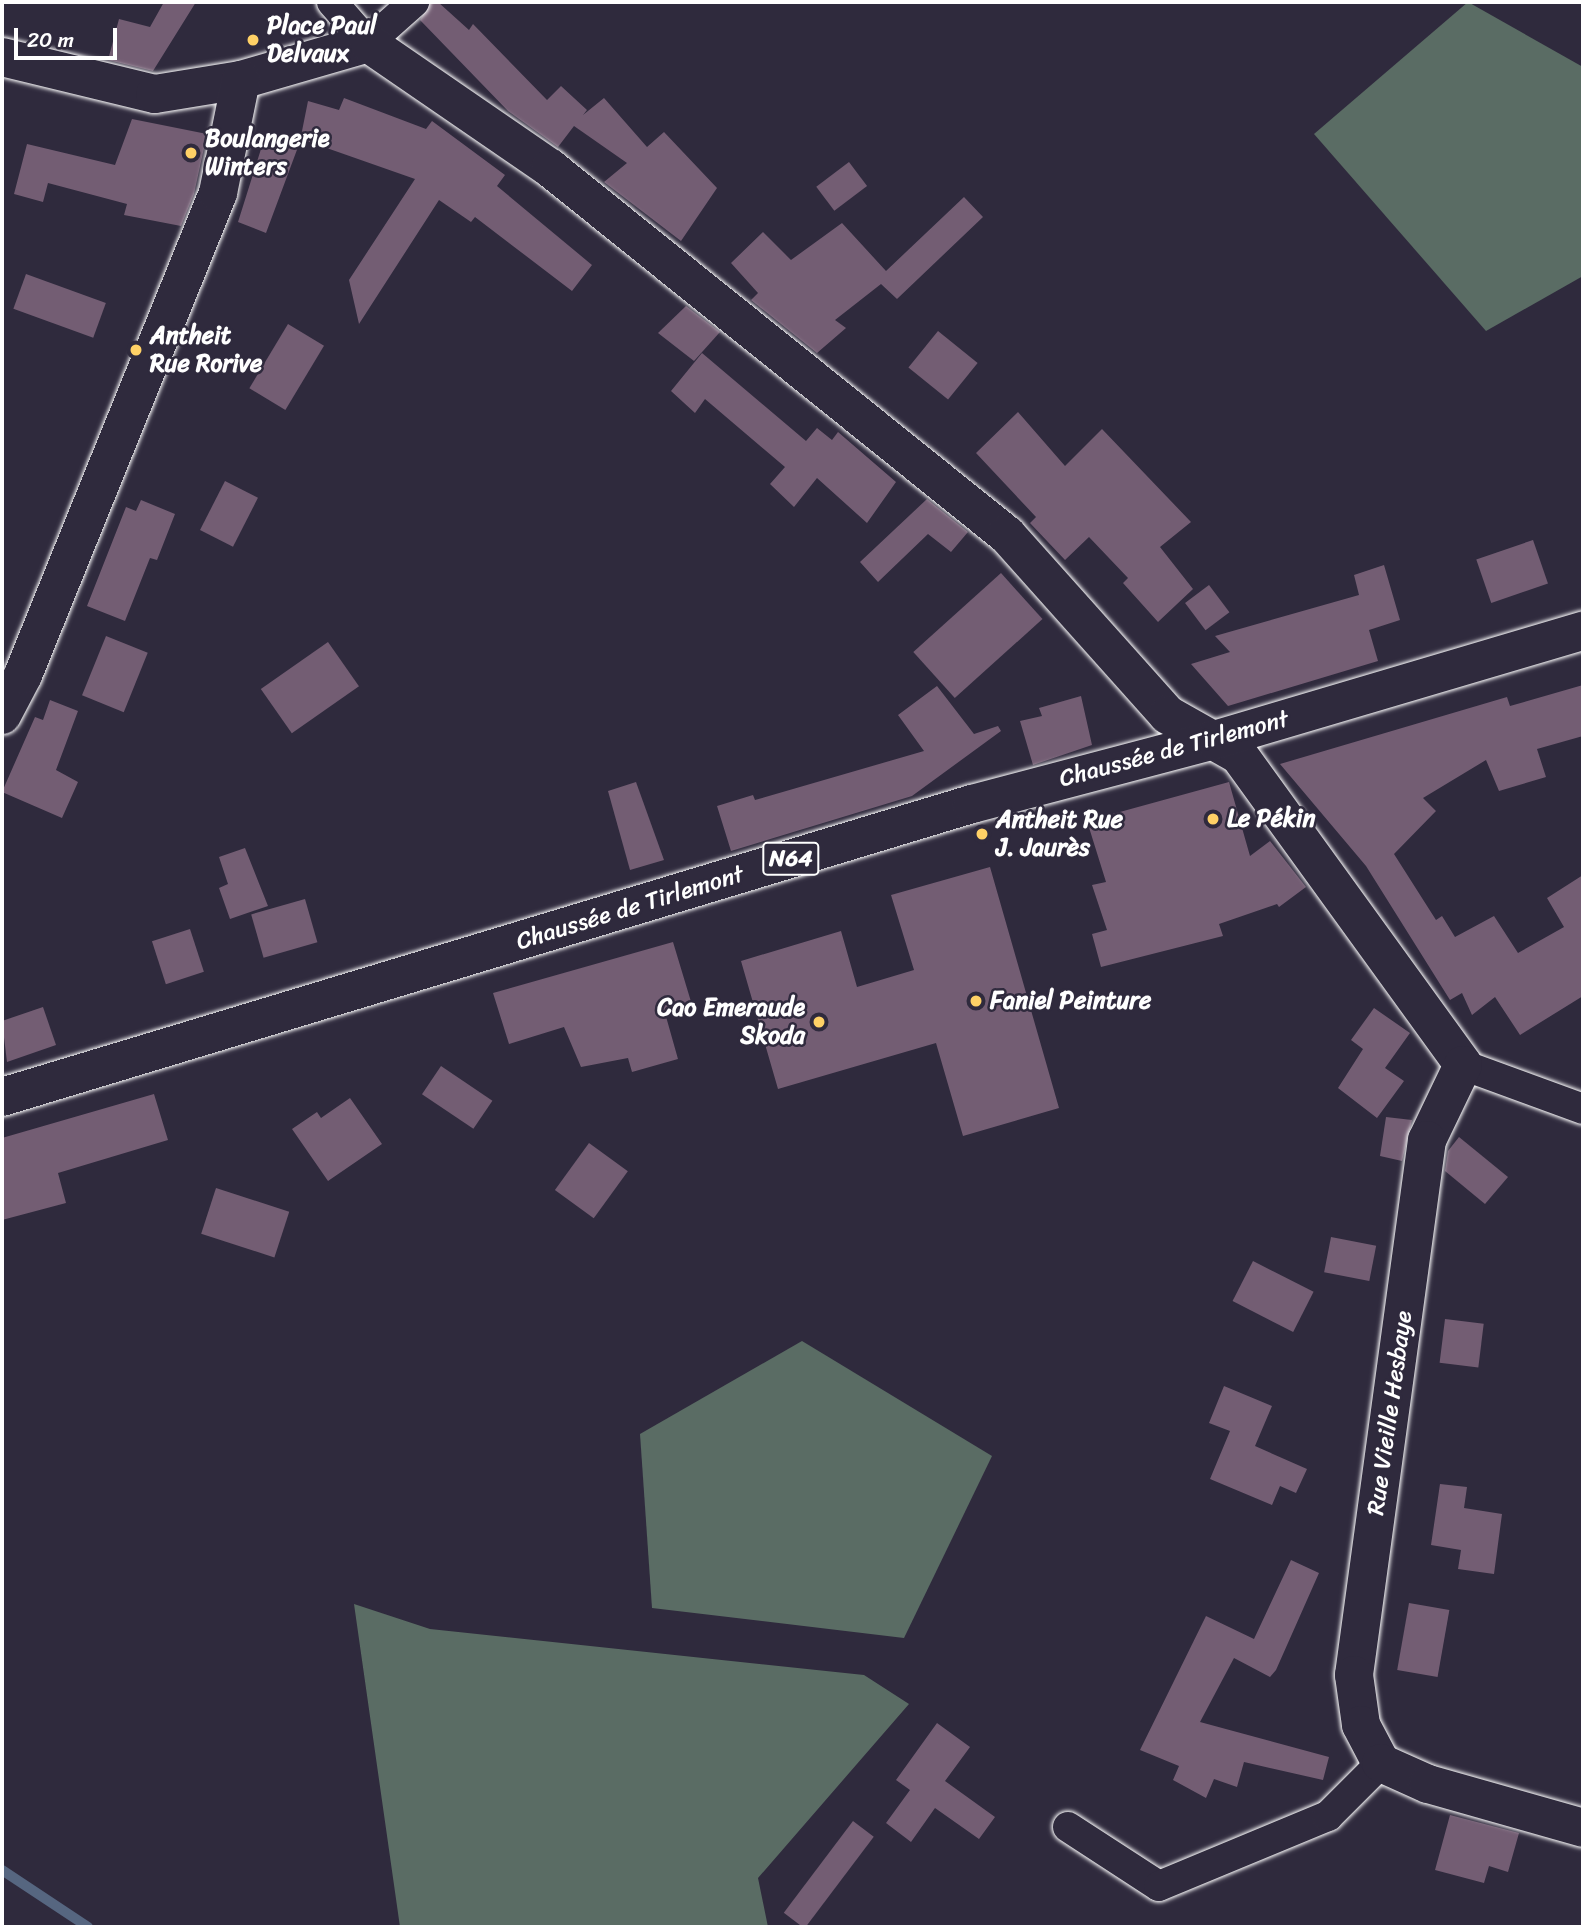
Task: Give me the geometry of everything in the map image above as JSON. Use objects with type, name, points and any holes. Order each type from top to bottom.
[{"type":"street","points":[[332,2],[369,43],[550,168],[1007,534],[1168,715],[1239,755],[1463,1065],[1583,1109]]},
{"type":"street","points":[[2,57],[155,94],[241,80],[369,43],[414,2]]},
{"type":"street","points":[[2,715],[23,675],[218,193],[241,80]]},
{"type":"street","name":"Chaussée de Tirlemont","points":[[2,1097],[972,804],[1214,740],[1583,631]]},
{"type":"street","name":"Rue Vieille Hesbaye","points":[[1381,1763],[1361,1725],[1354,1675],[1427,1140],[1463,1065]]},
{"type":"street","points":[[1068,1827],[1159,1886],[1328,1816],[1381,1763],[1428,1784],[1583,1828]]},
{"type":"green space","points":[[1468,2],[1583,67],[1583,276],[1486,331],[1314,134]]},
{"type":"green space","points":[[802,1341],[992,1456],[904,1638],[652,1608],[640,1434]]},
{"type":"green space","points":[[354,1604],[430,1629],[864,1675],[909,1704],[758,1878],[768,1927],[400,1927]]},
{"type":"building","points":[[164,2],[196,2],[153,71],[108,60],[119,19],[150,27]]},
{"type":"building","points":[[431,2],[438,2],[469,30],[473,24],[547,100],[561,86],[587,110],[583,115],[604,98],[647,147],[664,132],[717,188],[681,241],[604,182],[627,163],[574,126],[558,147],[508,111],[420,20]]},
{"type":"building","points":[[344,98],[426,129],[432,121],[505,175],[497,186],[592,265],[572,291],[475,217],[471,222],[439,200],[359,324],[349,280],[415,179],[301,139],[266,233],[238,222],[266,133],[301,136],[308,101],[339,110]]},
{"type":"building","points":[[132,119],[207,134],[194,194],[181,226],[124,215],[127,204],[48,183],[43,202],[14,194],[27,144],[115,165]]},
{"type":"building","points":[[849,162],[867,186],[834,211],[816,187]]},
{"type":"building","points":[[964,197],[983,217],[897,299],[881,284],[835,320],[846,328],[817,353],[751,300],[758,293],[731,263],[763,232],[791,260],[842,223],[886,271]]},
{"type":"building","points":[[26,274],[106,303],[93,338],[13,309]]},
{"type":"building","points":[[686,306],[720,332],[694,361],[658,333]]},
{"type":"building","points":[[288,324],[324,346],[285,410],[249,388]]},
{"type":"building","points":[[938,331],[978,363],[948,400],[908,368]]},
{"type":"building","points":[[702,353],[806,441],[817,428],[832,440],[838,432],[896,482],[867,523],[817,478],[794,507],[770,484],[785,467],[705,399],[695,413],[671,391]]},
{"type":"building","points":[[1018,412],[1065,466],[1102,429],[1191,522],[1160,547],[1193,589],[1158,622],[1123,583],[1128,578],[1089,537],[1065,560],[1030,523],[1036,517],[976,453]]},
{"type":"building","points":[[225,481],[258,498],[233,547],[200,530]]},
{"type":"building","points":[[927,499],[968,532],[951,552],[928,534],[878,582],[860,562]]},
{"type":"building","points":[[141,500],[175,514],[157,560],[150,558],[125,621],[87,606],[126,507],[136,511]]},
{"type":"building","points":[[1533,540],[1548,583],[1491,603],[1476,560]]},
{"type":"building","points":[[1384,565],[1400,620],[1369,630],[1378,661],[1228,706],[1191,664],[1230,652],[1215,636],[1359,595],[1354,575]]},
{"type":"building","points":[[1001,573],[1042,619],[955,698],[913,652]]},
{"type":"building","points":[[1209,585],[1229,612],[1206,630],[1185,603]]},
{"type":"building","points":[[106,636],[148,653],[124,712],[82,695]]},
{"type":"building","points":[[328,642],[359,686],[292,733],[261,689]]},
{"type":"building","points":[[1583,685],[1583,736],[1537,749],[1546,777],[1499,791],[1486,760],[1423,798],[1436,811],[1394,854],[1436,920],[1442,916],[1455,937],[1494,916],[1518,953],[1564,927],[1547,898],[1583,875],[1583,996],[1520,1035],[1495,997],[1472,1015],[1462,993],[1450,1000],[1366,866],[1280,764],[1507,697],[1510,706]]},
{"type":"building","points":[[937,686],[974,734],[998,726],[1001,731],[912,796],[731,851],[717,806],[753,795],[755,800],[924,751],[898,715]]},
{"type":"building","points":[[1081,696],[1092,745],[1033,765],[1020,721],[1042,716],[1039,708]]},
{"type":"building","points":[[50,700],[78,711],[56,770],[78,782],[62,818],[2,792],[35,717],[43,720]]},
{"type":"building","points":[[636,782],[664,860],[630,870],[608,791]]},
{"type":"building","points":[[1229,782],[1250,856],[1270,841],[1306,887],[1279,907],[1277,904],[1219,924],[1223,936],[1101,967],[1092,934],[1107,930],[1092,885],[1106,882],[1087,821]]},
{"type":"building","points":[[245,848],[268,906],[230,919],[219,888],[228,884],[219,857]]},
{"type":"building","points":[[990,867],[1059,1108],[963,1136],[936,1043],[778,1089],[741,961],[841,931],[857,987],[914,970],[891,895]]},
{"type":"building","points":[[305,899],[317,942],[264,958],[251,914]]},
{"type":"building","points":[[190,929],[204,972],[166,984],[152,941]]},
{"type":"building","points":[[673,942],[692,1005],[665,1013],[678,1059],[632,1072],[628,1058],[581,1067],[564,1027],[509,1044],[493,993]]},
{"type":"building","points":[[43,1007],[56,1045],[7,1062],[2,1021]]},
{"type":"building","points":[[1374,1008],[1410,1033],[1385,1068],[1404,1081],[1377,1118],[1338,1088],[1363,1049],[1351,1040]]},
{"type":"building","points":[[441,1066],[492,1101],[473,1129],[422,1094]]},
{"type":"building","points":[[154,1094],[168,1140],[58,1173],[66,1203],[2,1220],[2,1138]]},
{"type":"building","points":[[350,1098],[382,1144],[328,1181],[292,1129],[317,1112],[321,1118]]},
{"type":"building","points":[[1386,1117],[1412,1120],[1402,1161],[1380,1156]]},
{"type":"building","points":[[1459,1137],[1508,1177],[1485,1204],[1445,1171],[1448,1151]]},
{"type":"building","points":[[589,1143],[628,1171],[594,1218],[555,1190]]},
{"type":"building","points":[[216,1188],[289,1212],[274,1257],[201,1234]]},
{"type":"building","points":[[1331,1237],[1376,1246],[1369,1281],[1324,1272]]},
{"type":"building","points":[[1253,1261],[1314,1292],[1293,1332],[1233,1301]]},
{"type":"building","points":[[1445,1319],[1484,1324],[1478,1367],[1440,1363]]},
{"type":"building","points":[[1224,1386],[1272,1406],[1255,1446],[1307,1469],[1296,1493],[1280,1486],[1272,1505],[1210,1479],[1230,1431],[1209,1423]]},
{"type":"building","points":[[1440,1484],[1467,1487],[1464,1508],[1502,1514],[1494,1574],[1458,1569],[1461,1550],[1431,1545]]},
{"type":"building","points":[[1291,1560],[1319,1573],[1276,1670],[1270,1677],[1234,1658],[1200,1722],[1329,1757],[1323,1780],[1244,1762],[1237,1787],[1214,1779],[1206,1798],[1173,1780],[1179,1766],[1140,1750],[1206,1616],[1254,1639]]},
{"type":"building","points":[[1409,1603],[1449,1610],[1438,1677],[1397,1670]]},
{"type":"building","points":[[937,1723],[970,1747],[945,1781],[995,1817],[979,1839],[935,1808],[911,1842],[886,1823],[910,1790],[896,1780]]},
{"type":"building","points":[[1450,1815],[1519,1833],[1508,1872],[1489,1866],[1484,1883],[1435,1870]]},
{"type":"building","points":[[853,1821],[874,1837],[806,1927],[784,1913]]},
{"type":"waterway","points":[[2,1870],[88,1927]]},
{"type":"place","name":"Place Paul Delvaux","points":[[253,40]]},
{"type":"place","name":"Boulangerie Winters","points":[[191,153]]},
{"type":"place","name":"Antheit Rue Rorive","points":[[136,350]]},
{"type":"place","name":"Le Pékin","points":[[1213,819]]},
{"type":"place","name":"Antheit Rue J. Jaurès","points":[[982,834]]},
{"type":"place","name":"Faniel Peinture","points":[[976,1001]]},
{"type":"place","name":"Cao Emeraude Skoda","points":[[819,1022]]}]
